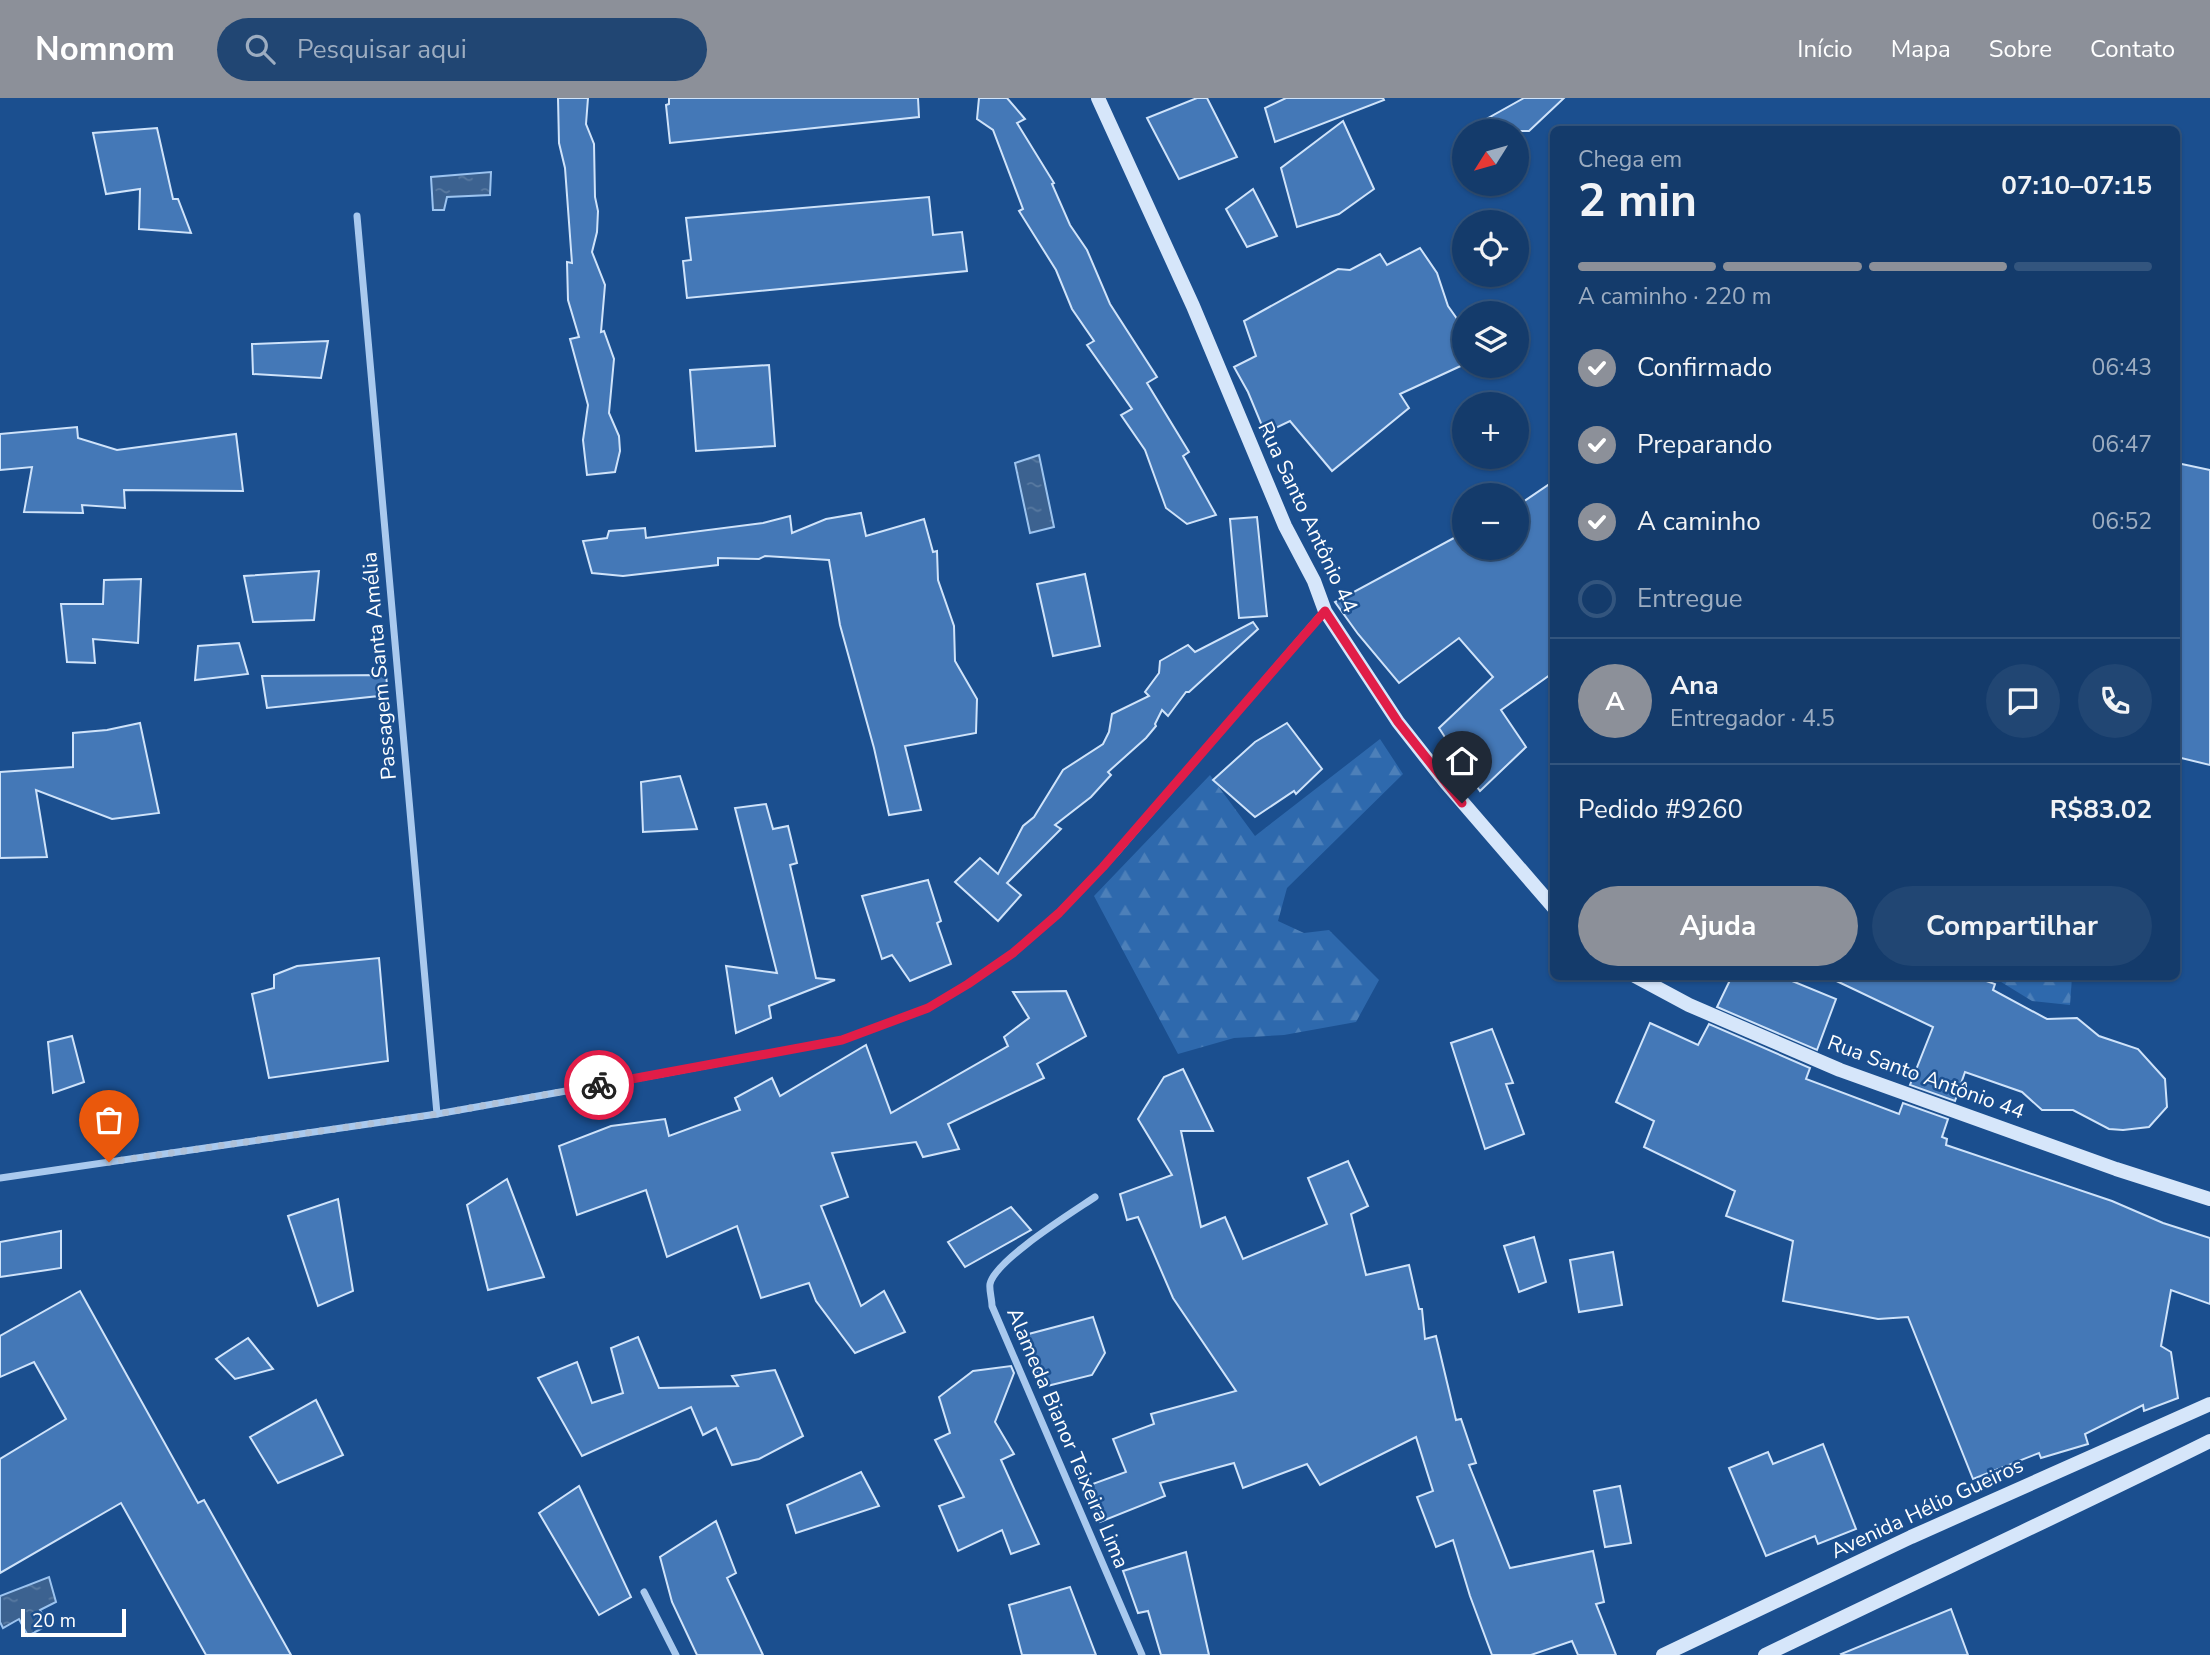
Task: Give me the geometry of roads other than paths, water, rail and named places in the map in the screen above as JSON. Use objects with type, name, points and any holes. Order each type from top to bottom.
[{"type":"street","name":"Rua Santo Antônio 44","points":[[1098,98],[1193,306],[1285,526],[1314,581],[1325,611],[1398,722],[1462,803],[1550,903]]},
{"type":"street","name":"Passagem Santa Amélia","points":[[357,216],[437,1114]]},
{"type":"street","points":[[0,1178],[437,1114],[842,1040],[928,1008],[1013,953],[1059,913],[1117,852],[1325,611]]},
{"type":"street","name":"Rua Santo Antônio 44","points":[[1642,980],[1689,1005],[1840,1070],[2116,1169],[2210,1199]]},
{"type":"street","name":"Alameda Bianor Teixeira Lima","points":[[1095,1197],[998,1268],[990,1284],[992,1306],[1142,1655]]},
{"type":"street","name":"Avenida Hélio Gueiros","points":[[1663,1655],[1911,1537],[2210,1404]]},
{"type":"street","points":[[1765,1655],[1990,1546],[2084,1504],[2210,1441]]},
{"type":"street","points":[[644,1592],[676,1655]]},
{"type":"water","points":[[491,172],[490,195],[447,197],[444,210],[433,210],[431,177]]},
{"type":"water","points":[[1039,455],[1054,527],[1030,533],[1015,463]]},
{"type":"water","points":[[49,1577],[56,1602],[40,1610],[48,1625],[28,1636],[19,1619],[3,1628],[0,1622],[0,1596]]}]
